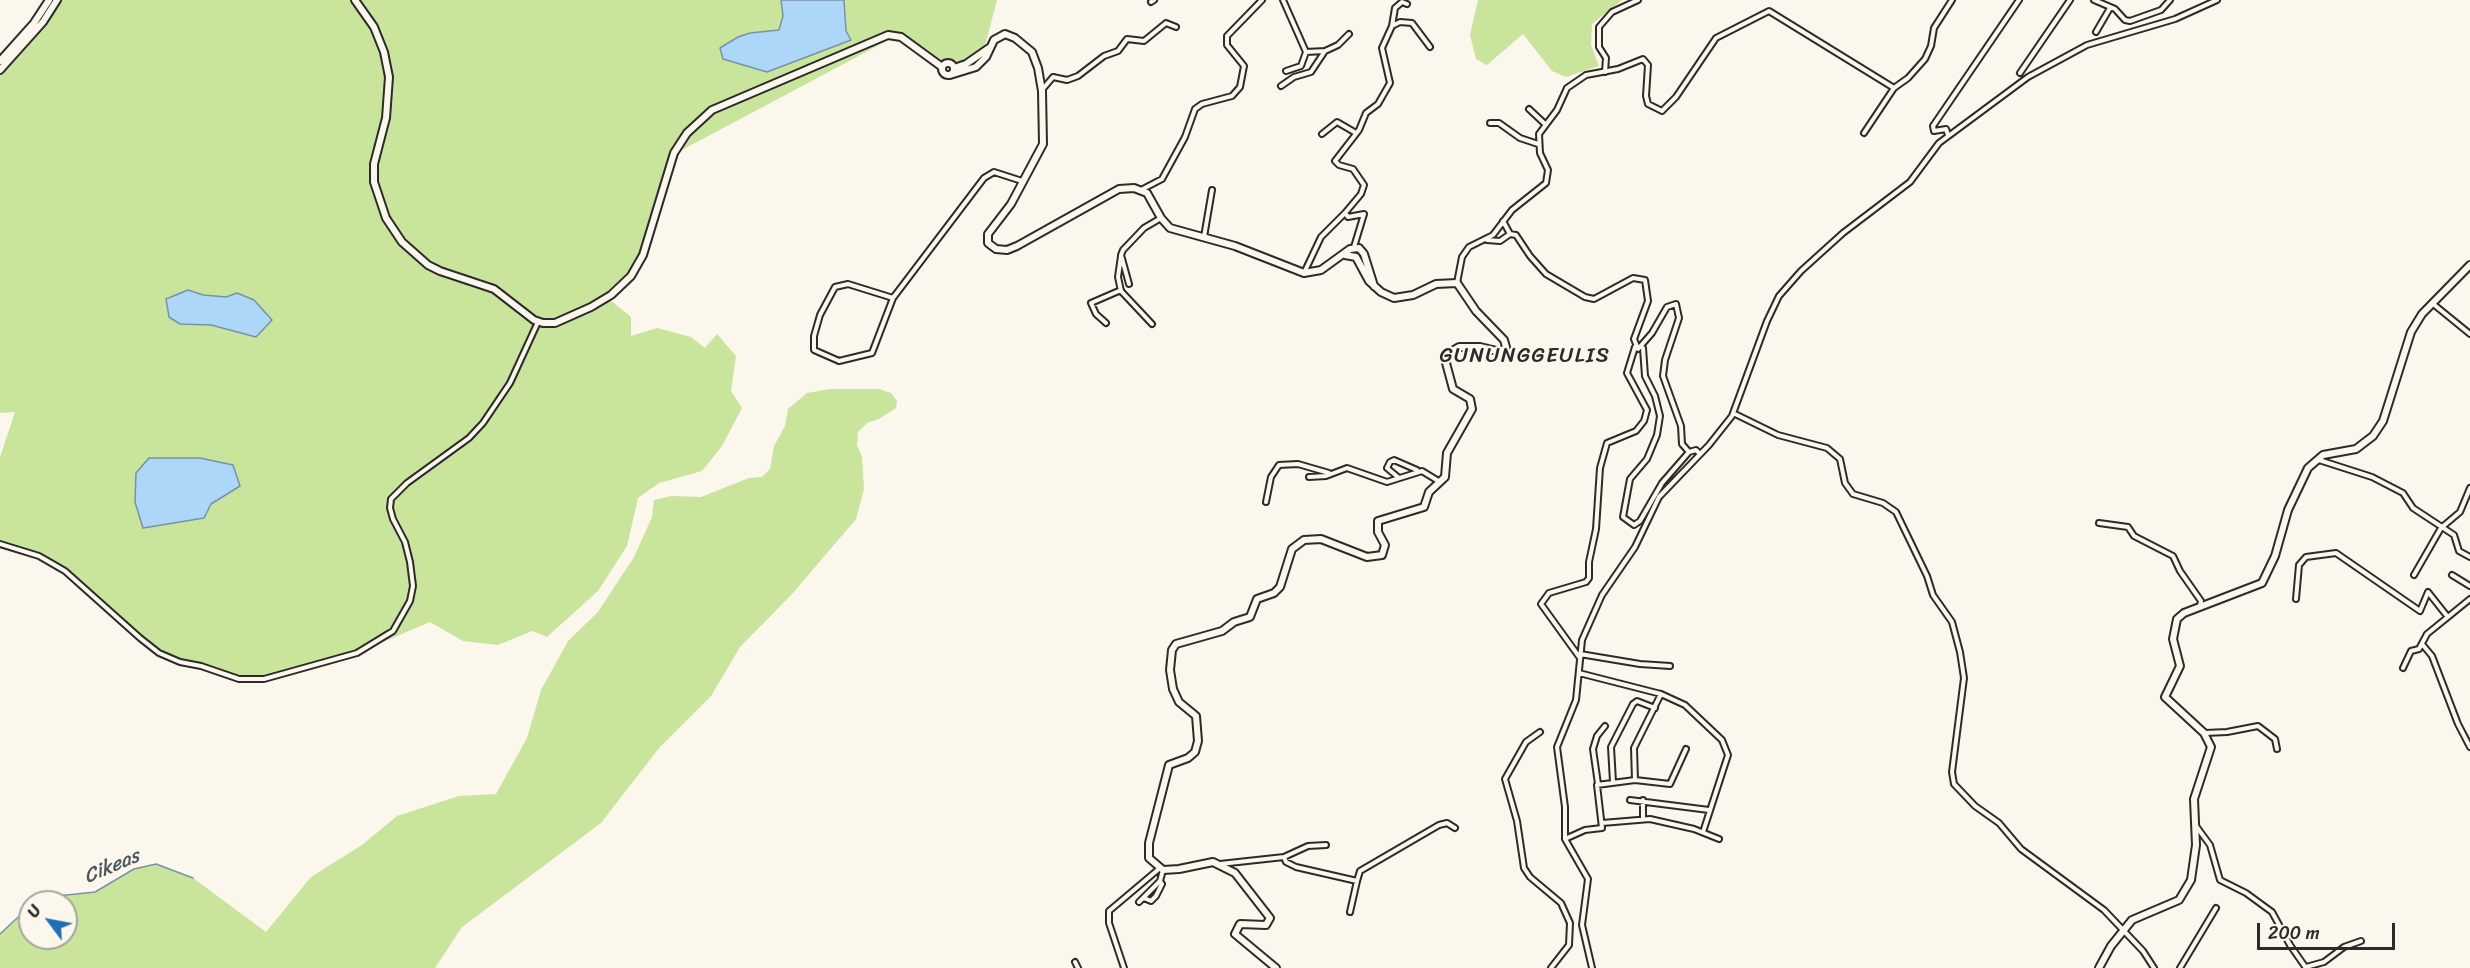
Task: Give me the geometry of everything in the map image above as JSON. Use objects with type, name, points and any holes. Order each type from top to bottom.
[{"type":"main road","points":[[0,61],[34,23],[49,0]]},
{"type":"main road","points":[[0,70],[43,22],[57,0]]},
{"type":"main road","points":[[355,0],[374,27],[388,69],[386,118],[374,164],[374,182],[380,204],[395,232],[408,249],[440,271],[494,288],[538,322],[555,323],[576,315],[611,295],[631,276],[643,255],[674,153],[687,133],[712,110],[888,35],[901,37],[942,67],[943,74],[950,75],[976,67],[984,60],[989,48]]},
{"type":"main road","points":[[950,75],[954,68],[966,64],[1003,35],[1010,35],[1028,48],[1034,57],[1042,91],[1042,144],[1011,204],[988,234],[988,243],[996,249],[1007,250],[1017,246],[1119,189],[1141,190],[1153,200],[1161,218],[1170,228],[1235,246],[1304,273],[1321,270],[1354,247],[1364,254],[1374,287]]},
{"type":"main road","points":[[942,67],[948,63],[954,68]]},
{"type":"main road","points":[[1276,968],[1236,936],[1235,931],[1240,924],[1266,925],[1270,918],[1247,892],[1238,876],[1220,864],[1209,862],[1179,869],[1162,869],[1149,858],[1149,843],[1169,765],[1188,758],[1195,752],[1198,741],[1196,716],[1178,700],[1173,689],[1170,670],[1173,647],[1183,641],[1222,631],[1234,622],[1250,617],[1257,599],[1280,587],[1292,549],[1304,540],[1321,539],[1367,557],[1381,556],[1385,545],[1376,528],[1378,521],[1421,509],[1429,492],[1446,475],[1445,459],[1449,446],[1472,409],[1470,399],[1453,389],[1446,356],[1459,347],[1480,346],[1501,352],[1506,347],[1504,340],[1476,311],[1457,283],[1436,284],[1403,297],[1386,295],[1374,287],[1356,257],[1345,255]]},
{"type":"main road","points":[[2099,968],[2123,930],[2135,918],[2168,906],[2184,895],[2190,885],[2194,865],[2195,792],[2211,747],[2204,733],[2164,695],[2180,666],[2174,639],[2176,623],[2184,613],[2256,587],[2265,579],[2288,510],[2302,478],[2316,459],[2326,454],[2360,447],[2376,432],[2383,421],[2411,332],[2432,303],[2470,265]]},
{"type":"street","points":[[1141,190],[1162,179],[1198,106],[1232,96],[1240,87],[1245,66],[1227,45],[1227,36],[1262,0]]},
{"type":"street","points":[[1283,0],[1306,52],[1301,66],[1286,71]]},
{"type":"street","points":[[1605,72],[1606,58],[1599,47],[1599,27],[1612,12],[1639,0]]},
{"type":"street","points":[[1864,133],[1894,88],[1908,78],[1925,59],[1931,46],[1934,27],[1952,0]]},
{"type":"street","points":[[1948,135],[1947,130],[1935,132],[1933,126],[2019,0]]},
{"type":"street","points":[[2020,73],[2070,0]]},
{"type":"street","points":[[2094,0],[2118,11],[2125,20],[2130,21],[2158,12],[2170,0]]},
{"type":"street","points":[[1592,968],[1582,925],[1588,879],[1565,839],[1565,807],[1557,744],[1574,704],[1582,640],[1602,595],[1638,541],[1656,500],[1700,454],[1733,413],[1767,321],[1783,290],[1842,232],[1910,182],[1934,148],[1991,102],[2042,68],[2087,45],[2175,19],[2217,0]]},
{"type":"street","points":[[1304,273],[1321,237],[1361,195],[1364,185],[1353,169],[1339,165],[1335,161],[1356,133],[1366,113],[1378,104],[1390,83],[1381,50],[1392,26],[1395,8],[1400,3],[1407,4]]},
{"type":"street","points":[[2096,32],[2110,8]]},
{"type":"street","points":[[1487,240],[1503,221],[1547,180],[1548,170],[1538,144],[1545,124],[1557,110],[1563,93],[1572,83],[1586,75],[1624,67],[1640,58],[1645,60],[1648,65],[1646,96],[1648,104],[1662,111],[1676,97],[1716,38],[1768,11],[1894,88]]},
{"type":"street","points":[[2123,33],[2125,20]]},
{"type":"street","points":[[1392,26],[1401,22],[1412,23],[1431,47]]},
{"type":"street","points":[[1042,91],[1052,77],[1067,80],[1078,76],[1104,56],[1118,51],[1127,39],[1144,41],[1166,23],[1176,27]]},
{"type":"street","points":[[1306,52],[1326,51],[1338,45],[1349,34]]},
{"type":"street","points":[[1281,86],[1294,77],[1311,72],[1326,51]]},
{"type":"street","points":[[1529,109],[1545,124]]},
{"type":"street","points":[[1322,134],[1337,122],[1356,133]]},
{"type":"street","points":[[1490,123],[1499,123],[1521,138],[1538,144]]},
{"type":"street","points":[[893,298],[848,284],[835,287],[820,315],[814,336],[814,350],[839,361],[872,353],[893,298],[910,279],[951,218],[988,174],[998,172],[1022,182]]},
{"type":"street","points":[[1204,238],[1212,190]]},
{"type":"street","points":[[1345,213],[1348,218],[1364,214],[1354,247]]},
{"type":"street","points":[[1152,324],[1121,290],[1118,270],[1121,255],[1135,236],[1161,218]]},
{"type":"street","points":[[1503,221],[1510,234]]},
{"type":"street","points":[[1457,283],[1466,251],[1474,243],[1487,240],[1500,241],[1510,234],[1516,235],[1546,274],[1585,297],[1594,299],[1633,278],[1645,280],[1648,301],[1634,339],[1635,346],[1627,373],[1647,410],[1644,421],[1636,431],[1607,443],[1600,468],[1596,529],[1589,562],[1589,579],[1549,593],[1541,602],[1541,606],[1580,657],[1670,666]]},
{"type":"street","points":[[1121,255],[1129,284]]},
{"type":"street","points":[[1106,323],[1096,314],[1090,303],[1121,290]]},
{"type":"street","points":[[2432,303],[2470,334]]},
{"type":"street","points":[[1689,452],[1682,444],[1681,426],[1663,376],[1665,360],[1679,318],[1676,304],[1667,307],[1642,347],[1645,376],[1660,416],[1657,435],[1647,459],[1630,479],[1623,518],[1629,524],[1634,525],[1640,521],[1656,492],[1689,452],[1696,450],[1700,454]]},
{"type":"street","points":[[0,544],[39,556],[66,571],[140,638],[159,653],[180,662],[201,666],[239,679],[264,679],[357,653],[393,631],[410,601],[413,586],[410,562],[405,542],[393,519],[390,508],[391,500],[406,483],[448,455],[483,423],[510,384],[538,322]]},
{"type":"street","points":[[1635,346],[1638,349],[1642,347]]},
{"type":"street","points":[[1733,413],[1778,435],[1827,448],[1840,459],[1845,483],[1853,494],[1887,505],[1896,512],[1927,576],[1933,595],[1949,616],[1960,652],[1964,678],[1952,781],[1975,807],[1999,823],[2021,849],[2088,896],[2143,951],[2154,968]]},
{"type":"street","points":[[2316,459],[2325,460],[2372,477],[2398,490],[2406,496],[2413,508],[2454,535],[2459,551],[2470,557]]},
{"type":"street","points":[[1399,478],[1388,468],[1390,462],[1394,460],[1428,473],[1440,482]]},
{"type":"street","points":[[1266,502],[1271,477],[1279,465],[1298,464],[1330,474]]},
{"type":"street","points":[[1309,477],[1330,474],[1347,468],[1384,482],[1418,470]]},
{"type":"street","points":[[2414,575],[2441,528],[2460,512],[2470,488]]},
{"type":"street","points":[[2099,523],[2128,527],[2134,536],[2173,556],[2180,572],[2201,601],[2200,607]]},
{"type":"street","points":[[2296,599],[2299,565],[2306,557],[2336,553],[2420,610],[2428,592],[2447,616]]},
{"type":"street","points":[[2452,574],[2470,586]]},
{"type":"street","points":[[2403,668],[2410,651],[2419,649],[2427,634],[2470,599]]},
{"type":"street","points":[[2422,644],[2432,656],[2458,724],[2470,747]]},
{"type":"street","points":[[1579,673],[1661,694],[1689,707],[1717,734],[1728,749],[1703,832]]},
{"type":"street","points":[[1635,780],[1634,748],[1661,694]]},
{"type":"street","points":[[1613,783],[1611,747],[1632,704],[1637,700],[1654,708]]},
{"type":"street","points":[[1565,839],[1586,830],[1601,829],[1593,749],[1597,736],[1605,726]]},
{"type":"street","points":[[2204,733],[2228,732],[2258,726],[2275,739],[2277,749]]},
{"type":"street","points":[[1540,732],[1526,742],[1505,779],[1517,821],[1524,868],[1530,877],[1558,899],[1568,916],[1569,945],[1551,968]]},
{"type":"street","points":[[1598,784],[1635,780],[1670,784],[1686,749]]},
{"type":"street","points":[[1630,800],[1709,810]]},
{"type":"street","points":[[1643,800],[1643,819]]},
{"type":"street","points":[[1602,823],[1643,819],[1703,832],[1719,839]]},
{"type":"street","points":[[1350,912],[1360,871],[1439,825],[1448,823],[1455,828]]},
{"type":"street","points":[[2194,825],[2210,845],[2220,880],[2246,893],[2272,912],[2306,968],[2324,962],[2344,947],[2361,941]]},
{"type":"street","points":[[1220,864],[1284,857],[1308,846],[1326,845]]},
{"type":"street","points":[[1284,857],[1286,862],[1296,867],[1357,881]]},
{"type":"street","points":[[1143,898],[1151,901],[1156,896],[1162,884],[1160,880],[1162,869]]},
{"type":"street","points":[[1124,968],[1109,923],[1109,910],[1162,869]]},
{"type":"street","points":[[1138,902],[1160,880]]},
{"type":"street","points":[[1153,888],[1156,896]]},
{"type":"street","points":[[2180,968],[2216,908]]},
{"type":"street","points":[[1075,962],[1078,968]]},
{"type":"green space","points":[[49,0],[997,0],[982,57],[968,68],[940,63],[898,35],[680,151],[635,278],[609,299],[631,317],[631,336],[657,328],[691,337],[705,348],[717,334],[736,356],[731,391],[742,408],[722,446],[702,471],[659,483],[638,498],[627,546],[598,591],[547,637],[532,631],[498,645],[463,641],[430,622],[357,653],[264,679],[239,679],[201,666],[180,662],[159,653],[80,582],[39,556],[0,544],[0,457],[15,412],[0,413],[0,61]]},
{"type":"green space","points":[[1478,0],[1622,0],[1592,24],[1591,45],[1599,66],[1566,77],[1552,71],[1523,34],[1487,65],[1476,59],[1470,35]]},
{"type":"green space","points":[[830,389],[879,389],[891,393],[897,401],[896,408],[879,419],[867,423],[858,432],[857,445],[862,457],[864,489],[856,519],[793,593],[740,647],[711,696],[659,748],[601,823],[462,927],[435,968],[0,968],[0,934],[18,917],[18,950],[78,950],[78,894],[95,892],[134,869],[156,864],[193,878],[266,932],[311,877],[362,845],[397,816],[459,796],[496,794],[527,738],[541,690],[568,641],[598,612],[634,557],[652,517],[654,500],[671,496],[701,497],[749,478],[762,477],[770,469],[774,446],[785,426],[788,409],[807,393]]},
{"type":"water","points":[[781,0],[844,0],[846,31],[851,40],[767,72],[723,59],[720,48],[738,37],[750,33],[779,30],[783,16]]},
{"type":"water","points":[[188,290],[203,295],[226,297],[237,293],[254,300],[272,320],[256,337],[211,325],[180,324],[169,317],[166,299]]},
{"type":"water","points":[[149,458],[200,458],[233,465],[240,486],[211,504],[204,518],[143,528],[135,502],[136,473]]},
{"type":"waterway","name":"Cikeas","points":[[78,894],[95,892],[134,869],[156,864],[193,878]]},
{"type":"waterway","name":"Cikeas","points":[[0,934],[18,917]]},
{"type":"district","name":"GUNUNGGEULIS","points":[[1525,357]]}]
